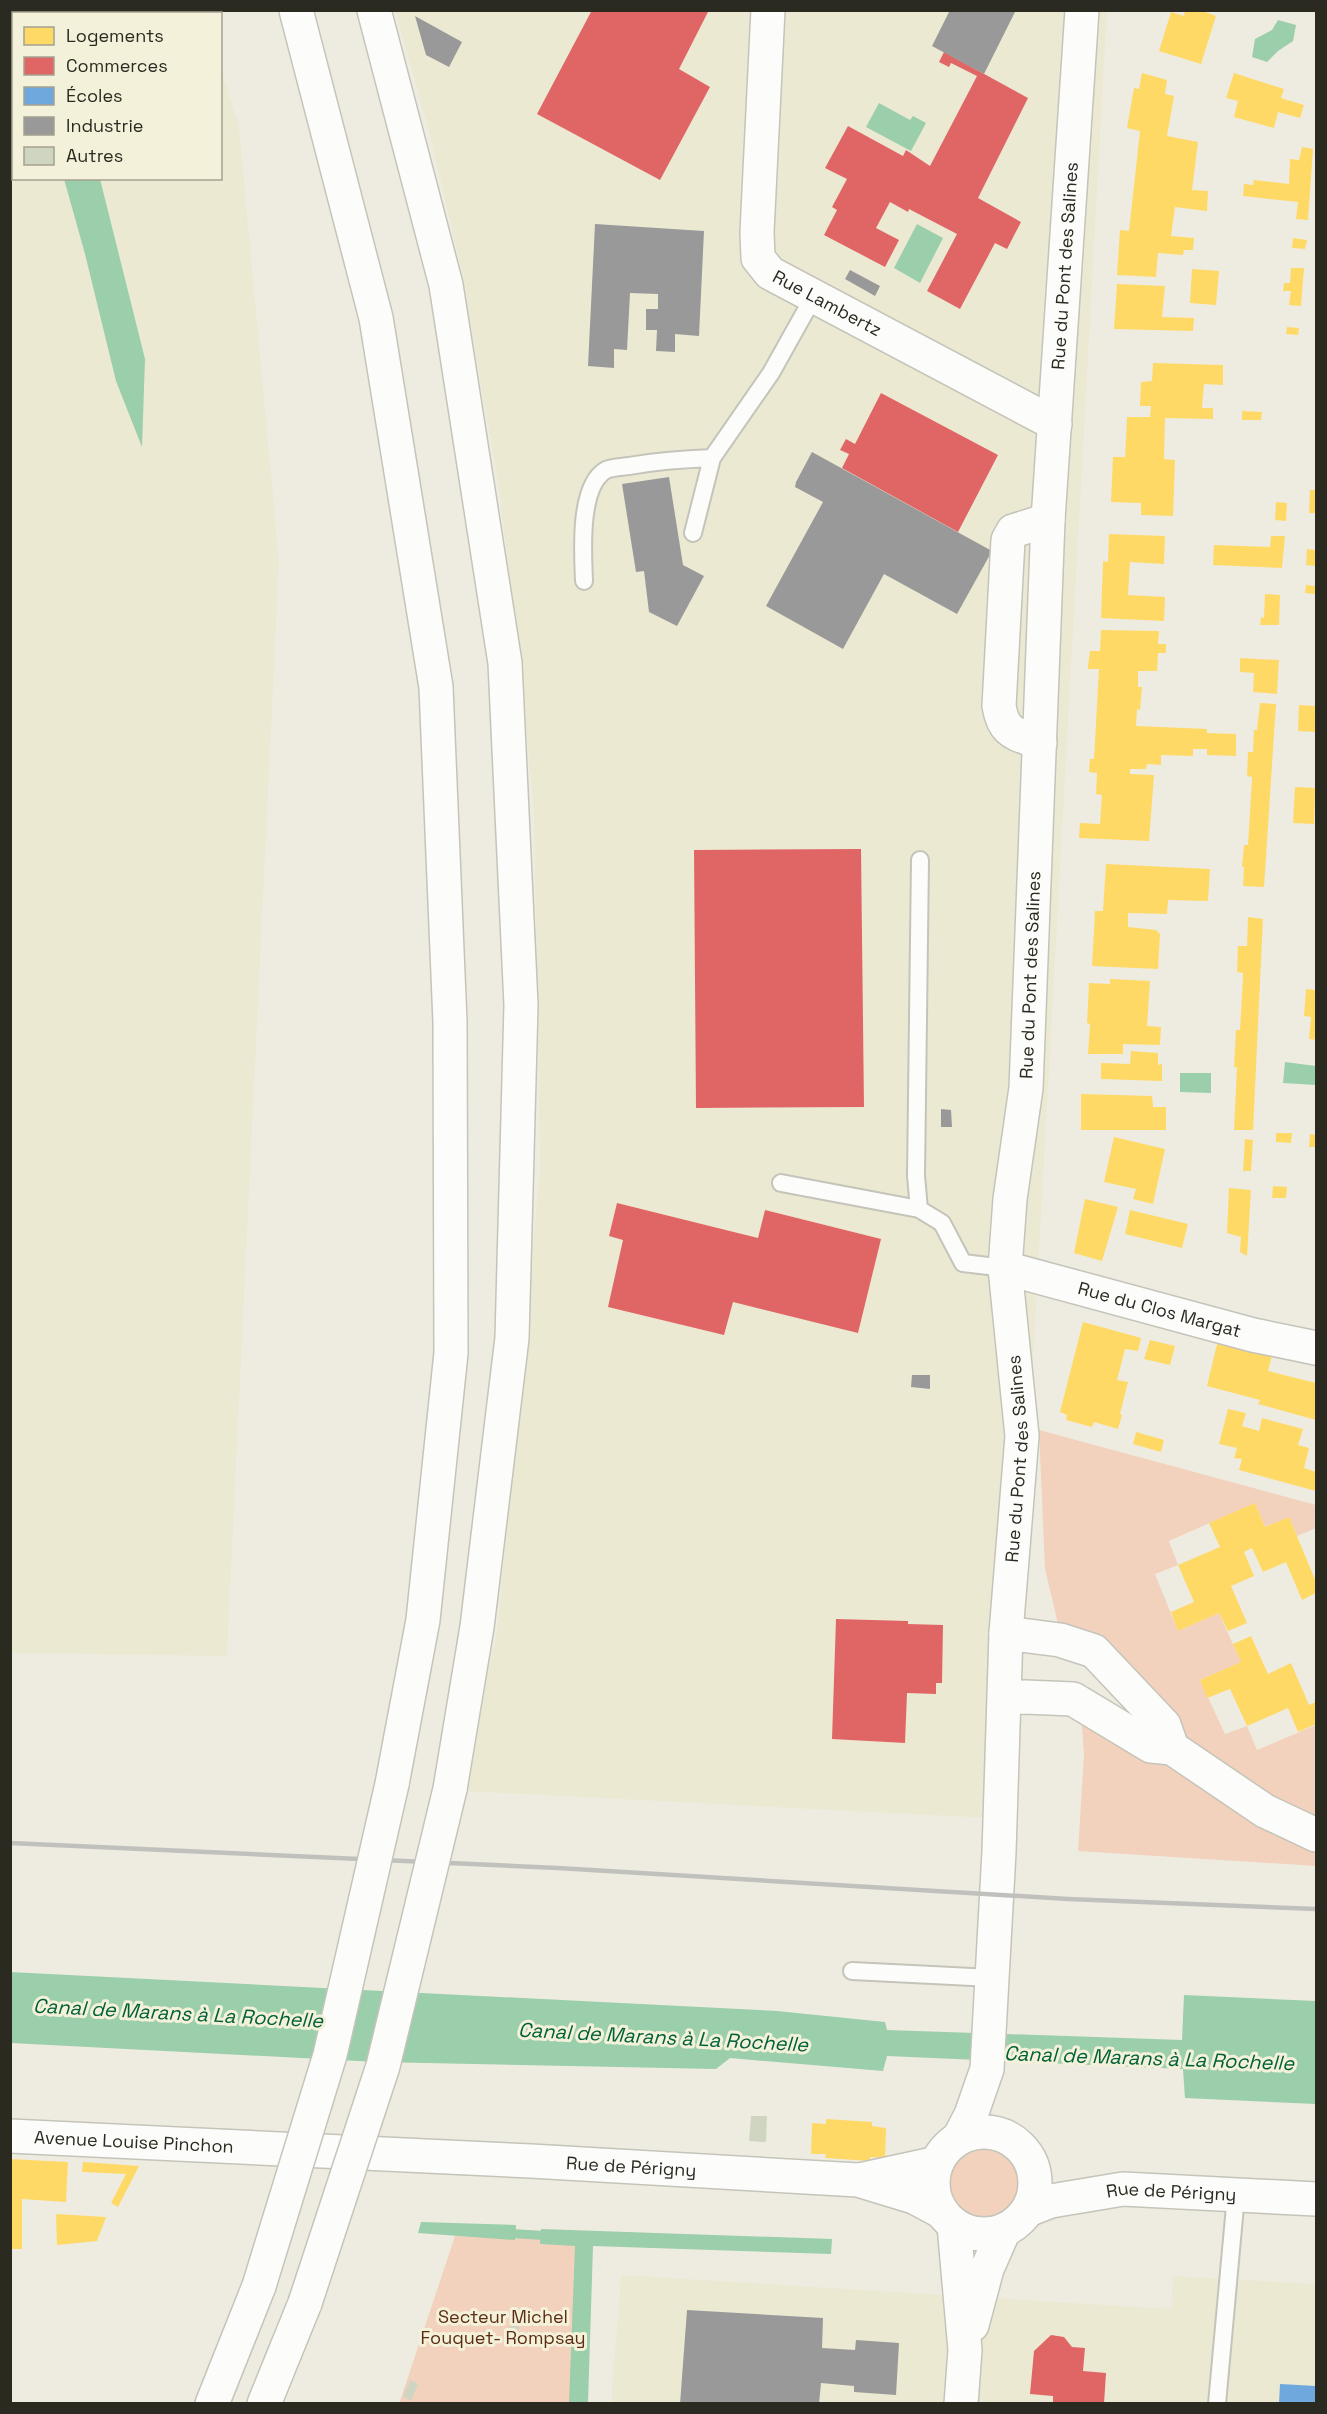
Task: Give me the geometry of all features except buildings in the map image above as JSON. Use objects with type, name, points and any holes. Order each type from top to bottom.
[{"type":"main road","points":[[212,2403],[259,2286],[330,2055],[392,1784],[423,1620],[450,1353],[450,1022],[436,687],[376,318],[296,10]]},
{"type":"main road","points":[[264,2403],[305,2303],[383,2066],[450,1789],[477,1627],[512,1338],[520,994],[505,663],[446,285],[374,10]]},
{"type":"main road","name":"Rue Lambertz","points":[[768,10],[757,231],[758,258],[770,273],[1055,424]]},
{"type":"main road","name":"Rue du Pont des Salines","points":[[959,2139],[987,2069],[990,2023],[999,1852],[1006,1633],[1022,1436],[1005,1268],[1010,1198],[1026,1088],[1048,520],[1082,10]]},
{"type":"main road","points":[[1040,743],[1011,731],[1002,723],[999,706],[1008,540],[1013,531],[1048,520]]},
{"type":"main road","name":"Rue du Clos Margat","points":[[1005,1268],[1253,1335],[1317,1348]]},
{"type":"main road","points":[[1006,1633],[1060,1640],[1094,1652],[1164,1725],[1172,1748]]},
{"type":"main road","points":[[1005,1698],[1073,1699],[1151,1746],[1172,1748],[1265,1811],[1317,1835]]},
{"type":"main road","name":"Rue du Pont des Salines","points":[[987,2069],[1008,2138]]},
{"type":"main road","points":[[961,2403],[965,2350],[987,2269],[1034,2194],[1035,2177],[1030,2162],[1021,2147],[1008,2138],[992,2132],[975,2133],[959,2139],[946,2149],[936,2163],[933,2180],[934,2197],[948,2219],[965,2350]]},
{"type":"main road","name":"Avenue Louise Pinchon","points":[[10,2136],[405,2155]]},
{"type":"main road","name":"Rue de Périgny","points":[[405,2155],[858,2180],[914,2197],[948,2219]]},
{"type":"main road","name":"Rue de Périgny","points":[[858,2180],[936,2163]]},
{"type":"main road","name":"Rue de Périgny","points":[[1016,2220],[1051,2201],[1123,2189],[1317,2199]]},
{"type":"main road","points":[[948,2219],[969,2232],[986,2235],[1016,2220]]},
{"type":"lane","points":[[693,533],[712,458],[771,373],[814,296]]},
{"type":"lane","points":[[584,581],[582,541],[585,510],[594,484],[606,471],[666,460],[712,458]]},
{"type":"lane","points":[[919,1209],[916,1176],[920,860]]},
{"type":"lane","points":[[781,1183],[919,1209],[942,1223],[963,1263],[1005,1268]]},
{"type":"lane","points":[[852,1971],[992,1978]]},
{"type":"lane","points":[[1217,2403],[1236,2195]]},
{"type":"shaded area","points":[[11,11],[200,11],[12,12],[12,180],[222,180],[222,74],[239,126],[279,561],[227,1656],[11,1653]]},
{"type":"shaded area","points":[[395,11],[1107,11],[1008,1819],[462,1791],[497,1633],[540,1169],[534,814],[521,671],[499,489],[461,268],[429,131]]},
{"type":"shaded area","points":[[621,2275],[1171,2309],[1173,2276],[1316,2284],[1316,2403],[611,2404]]},
{"type":"green space","points":[[1039,1430],[1316,1505],[1316,1528],[1297,1536],[1289,1517],[1265,1527],[1255,1503],[1169,1541],[1178,1565],[1155,1574],[1178,1631],[1219,1613],[1241,1662],[1200,1680],[1225,1734],[1247,1726],[1257,1750],[1316,1725],[1316,1866],[1078,1851],[1084,1755],[1081,1714],[1171,1748],[1059,1628],[1045,1569]]},
{"type":"green space","points":[[983,2145],[998,2148],[1011,2157],[1020,2170],[1023,2185],[1020,2200],[1011,2213],[998,2222],[983,2225],[968,2222],[955,2213],[946,2200],[943,2185],[946,2170],[955,2157],[968,2148]]},
{"type":"green space","name":"Secteur Michel Fouquet- Rompsay","points":[[455,2236],[583,2239],[575,2403],[399,2404]]},
{"type":"water","points":[[1278,20],[1296,25],[1293,41],[1267,62],[1252,57],[1255,39],[1272,30]]},
{"type":"water","points":[[879,103],[910,120],[913,116],[926,123],[911,151],[866,127]]},
{"type":"water","points":[[64,180],[100,180],[145,359],[142,447],[116,381]]},
{"type":"water","points":[[917,224],[943,238],[920,283],[894,268]]},
{"type":"water","points":[[1285,1062],[1316,1066],[1316,1085],[1283,1083]]},
{"type":"water","points":[[1180,1073],[1211,1073],[1211,1093],[1180,1092]]},
{"type":"water","name":"Canal de Marans à La Rochelle","points":[[10,1972],[777,2011],[885,2022],[887,2030],[1182,2040],[1184,1995],[1316,2001],[1316,2104],[1185,2098],[1183,2069],[887,2056],[883,2071],[730,2058],[716,2069],[377,2062],[11,2043]]},
{"type":"water","points":[[421,2222],[516,2225],[515,2240],[418,2233]]},
{"type":"water","points":[[541,2229],[832,2239],[831,2254],[593,2246],[588,2403],[569,2403],[575,2246],[540,2244]]},
{"type":"waterway","points":[[505,2233],[552,2236]]},
{"type":"railway","points":[[10,1843],[558,1868],[1068,1899],[1316,1909]]}]
